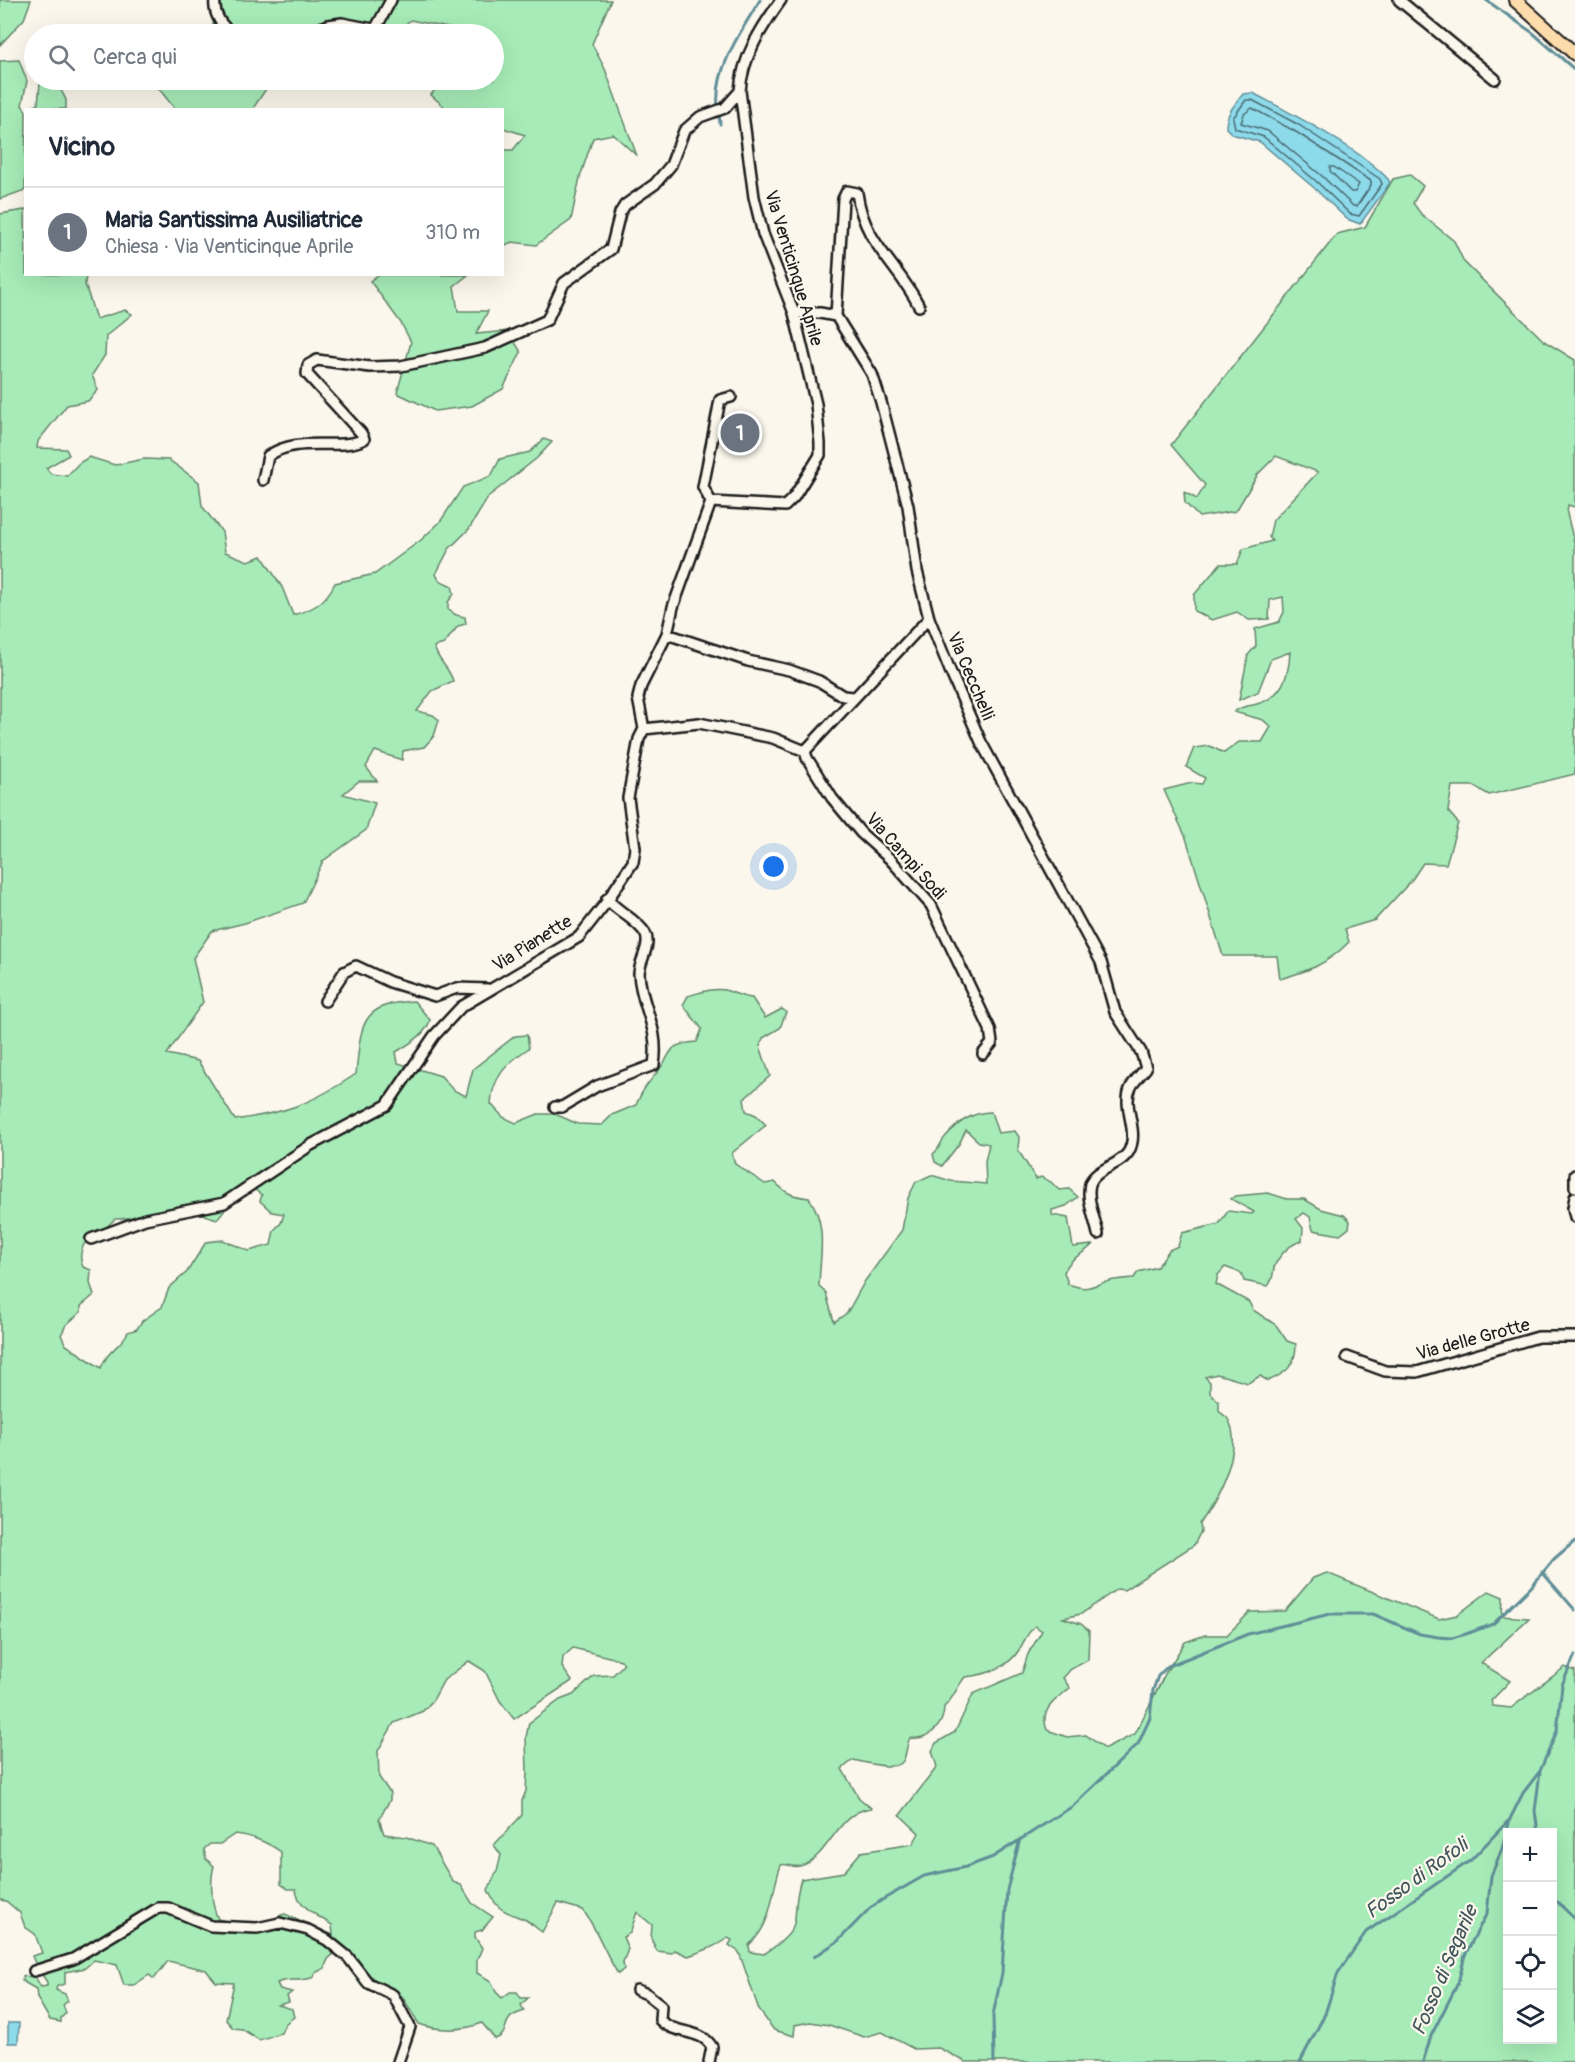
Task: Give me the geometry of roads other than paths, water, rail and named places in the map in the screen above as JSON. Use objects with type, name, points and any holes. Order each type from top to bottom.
[{"type":"main road","points":[[1515,0],[1575,54]]},
{"type":"street","points":[[215,0],[214,6],[220,24]]},
{"type":"street","points":[[378,24],[391,0]]},
{"type":"street","name":"Via Venticinque Aprile","points":[[711,502],[785,506],[795,497],[820,454],[816,404],[795,313],[763,234],[754,197],[740,91],[741,76],[762,26],[781,0]]},
{"type":"street","points":[[1399,0],[1495,79]]},
{"type":"street","points":[[263,480],[268,456],[276,450],[303,444],[355,444],[364,439],[307,374],[308,365],[317,360],[370,367],[401,366],[485,348],[547,320],[564,283],[611,249],[620,213],[625,205],[655,184],[671,165],[684,131],[700,117],[725,108],[740,91]]},
{"type":"street","points":[[795,313],[820,313],[836,316],[843,199],[847,191],[857,193],[860,215],[871,236],[919,306]]},
{"type":"street","name":"Via Cecchelli","points":[[836,316],[872,374],[881,402],[908,506],[917,571],[929,618],[981,742],[1101,962],[1116,1012],[1141,1052],[1146,1068],[1131,1087],[1129,1098],[1134,1134],[1130,1150],[1123,1159],[1096,1175],[1090,1182],[1089,1198],[1098,1234]]},
{"type":"street","points":[[731,397],[720,400],[712,430],[703,487],[711,502],[673,607],[667,634],[641,686],[638,698],[644,729],[699,723],[773,738],[805,751],[816,742],[853,697],[883,669],[929,618]]},
{"type":"street","points":[[667,634],[748,661],[789,670],[819,681],[843,696],[853,697]]},
{"type":"street","name":"Via Pianette","points":[[91,1239],[153,1217],[224,1203],[311,1145],[387,1105],[441,1026],[460,1007],[579,937],[633,862],[635,848],[628,798],[639,739],[644,729]]},
{"type":"street","name":"Via Campi Sodi","points":[[805,751],[807,758],[839,806],[931,905],[990,1029],[992,1043],[983,1054]]},
{"type":"street","points":[[555,1107],[562,1107],[597,1086],[654,1065],[657,1047],[639,972],[647,943],[645,934],[607,899]]},
{"type":"street","points":[[325,1001],[344,972],[356,966],[390,982],[435,996],[457,988],[488,989]]},
{"type":"street","points":[[1575,1175],[1575,1187]]},
{"type":"street","points":[[1575,1197],[1573,1208],[1575,1217]]},
{"type":"street","name":"Via delle Grotte","points":[[1347,1357],[1385,1371],[1417,1372],[1538,1337],[1575,1337]]},
{"type":"street","points":[[34,1971],[73,1959],[158,1908],[168,1908],[212,1926],[235,1929],[289,1925],[327,1940],[348,1957],[368,1983],[393,1995],[410,2027],[398,2062]]},
{"type":"street","points":[[637,1990],[648,1994],[661,2005],[660,2020],[666,2026],[689,2032],[709,2041],[712,2047],[709,2062]]},
{"type":"water","points":[[1253,93],[1342,143],[1388,179],[1390,183],[1360,224],[1347,219],[1260,142],[1232,134],[1226,128],[1229,114],[1243,94]]},
{"type":"water","points":[[8,2023],[19,2023],[18,2043],[8,2043]]},
{"type":"waterway","points":[[718,107],[720,79],[730,51],[760,0]]},
{"type":"waterway","points":[[1486,0],[1533,33],[1575,70]]},
{"type":"waterway","points":[[719,114],[720,124]]},
{"type":"waterway","points":[[814,1957],[838,1941],[870,1908],[882,1900],[924,1876],[966,1867],[993,1857],[1073,1806],[1138,1744],[1150,1718],[1153,1690],[1158,1676],[1168,1666],[1248,1634],[1330,1614],[1373,1614],[1420,1634],[1438,1637],[1452,1638],[1466,1634],[1493,1624],[1531,1587],[1554,1559],[1575,1541]]},
{"type":"waterway","name":"Fosso di Segarile","points":[[1542,1572],[1575,1610]]},
{"type":"waterway","name":"Fosso di Segarile","points":[[1423,2062],[1431,2036],[1458,1983],[1465,1955],[1487,1913],[1491,1876],[1502,1849],[1510,1819],[1523,1793],[1540,1771],[1557,1731],[1562,1685],[1575,1655]]},
{"type":"waterway","points":[[1537,1828],[1535,1811],[1540,1772]]},
{"type":"waterway","name":"Fosso di Rofoli","points":[[1300,2062],[1325,2014],[1338,1973],[1366,1932],[1471,1860],[1508,1821]]},
{"type":"waterway","points":[[994,2062],[993,2015],[1002,1973],[1007,1890],[1020,1839]]},
{"type":"waterway","points":[[1557,1902],[1575,1919]]},
{"type":"place","name":"Maria Santissima Ausiliatrice","points":[[740,433]]}]
